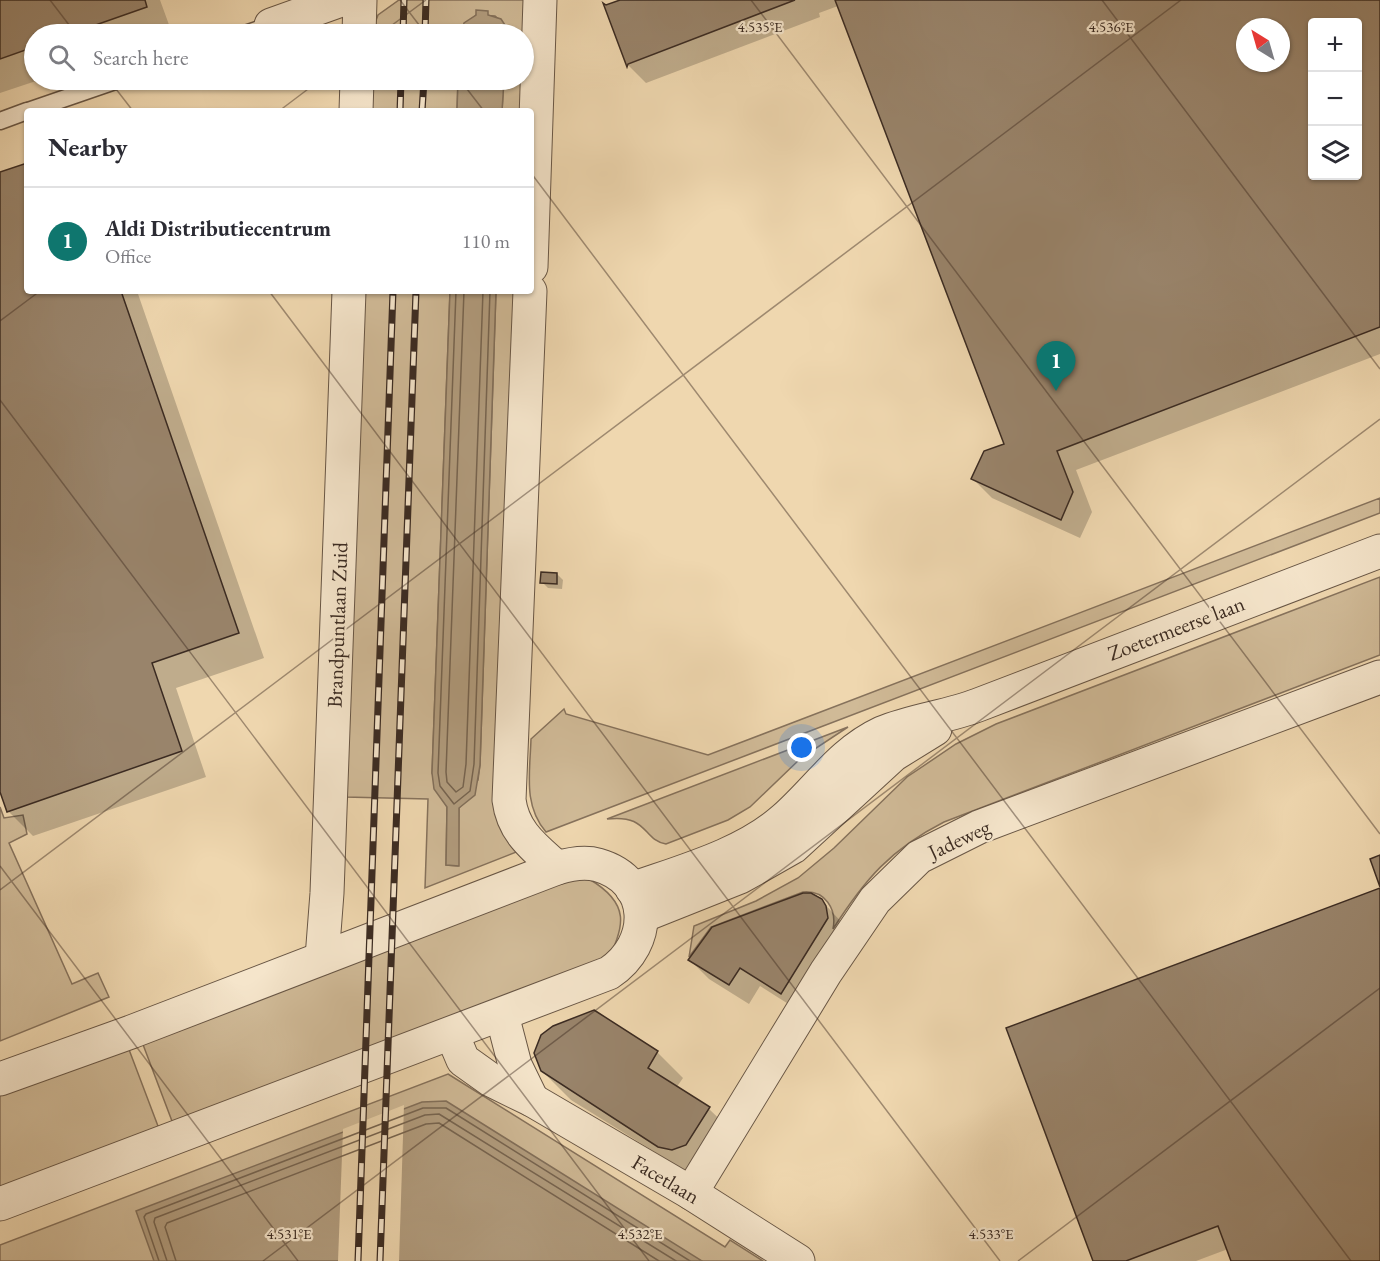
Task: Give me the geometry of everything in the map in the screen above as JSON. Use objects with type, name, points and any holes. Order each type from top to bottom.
[{"type":"street","points":[[275,24],[341,0]]},
{"type":"street","points":[[359,24],[360,0]]},
{"type":"street","points":[[534,178],[540,0]]},
{"type":"street","points":[[356,108],[357,90]]},
{"type":"street","name":"Brandpuntlaan Zuid","points":[[322,958],[327,893],[349,294]]},
{"type":"street","points":[[530,294],[509,800],[511,814],[521,835],[557,868]]},
{"type":"street","name":"Zoetermeerse laan","points":[[637,903],[740,877],[793,848],[893,755],[973,707],[1380,551]]},
{"type":"street","name":"Jadeweg","points":[[691,1193],[826,972],[875,900],[919,857],[979,827],[1380,677]]},
{"type":"street","points":[[0,1079],[557,868],[582,863],[599,865],[622,877],[637,903],[640,934],[634,947],[620,966],[609,973],[0,1204]]},
{"type":"street","points":[[502,1015],[515,1065],[532,1100]]},
{"type":"street","name":"Facetlaan","points":[[452,1034],[464,1060],[491,1080],[532,1100],[691,1193],[798,1261]]},
{"type":"lane","points":[[37,108],[89,90]]},
{"type":"lane","points":[[0,121],[24,112]]},
{"type":"shaded area","points":[[399,0],[526,0],[526,24],[504,24],[495,16],[476,15],[469,24],[375,24],[378,15]]},
{"type":"shaded area","points":[[368,90],[458,90],[457,108],[367,108]]},
{"type":"shaded area","points":[[503,90],[526,90],[526,108],[502,108]]},
{"type":"shaded area","points":[[361,294],[450,294],[432,773],[447,807],[446,865],[458,866],[459,808],[478,780],[480,765],[496,294],[521,294],[524,849],[425,888],[428,799],[345,797]]},
{"type":"shaded area","points":[[1380,498],[1380,513],[546,832],[534,811],[529,776],[531,739],[564,709],[566,714],[708,755]]},
{"type":"shaded area","points":[[1380,577],[1380,655],[944,822],[909,843],[881,867],[856,895],[833,929],[833,914],[828,902],[818,894],[803,892],[711,927],[689,957],[694,926],[756,901],[798,878],[834,848],[907,777],[956,744],[996,724]]},
{"type":"shaded area","points":[[848,727],[801,758],[750,807],[728,820],[666,844],[658,842],[631,820],[607,819]]},
{"type":"shaded area","points":[[0,807],[4,818],[23,815],[27,834],[9,843],[72,984],[98,973],[109,997],[0,1041]]},
{"type":"shaded area","points":[[589,879],[612,897],[618,906],[620,926],[618,938],[606,963],[175,1129],[139,1034],[559,880]]},
{"type":"shaded area","points":[[125,1039],[161,1134],[0,1196],[0,1087]]},
{"type":"shaded area","points":[[448,1074],[725,1247],[730,1240],[763,1261],[0,1261],[0,1245]]},
{"type":"water","points":[[476,10],[488,11],[488,15],[501,19],[504,24],[464,24],[476,15]]},
{"type":"water","points":[[458,90],[503,90],[502,108],[457,108]]},
{"type":"water","points":[[450,294],[496,294],[480,765],[475,795],[459,808],[459,866],[446,865],[447,807],[434,789],[432,773]]},
{"type":"water","points":[[446,1101],[702,1261],[154,1261],[136,1211],[422,1102]]},
{"type":"pier","points":[[404,1105],[399,1261],[338,1261],[343,1129]]},
{"type":"building","points":[[0,0],[145,0],[147,7],[99,24],[24,24],[24,51],[0,59]]},
{"type":"building","points":[[620,0],[795,0],[628,64],[627,67],[603,3],[606,5]]},
{"type":"building","points":[[835,0],[1380,0],[1380,327],[1057,451],[1073,492],[1061,520],[971,479],[984,451],[1004,444]]},
{"type":"building","points":[[24,164],[24,294],[122,294],[239,633],[152,663],[182,751],[7,812],[0,792],[0,172]]},
{"type":"building","points":[[541,572],[557,573],[557,584],[540,583]]},
{"type":"building","points":[[1380,855],[1380,887],[1370,859]]},
{"type":"building","points":[[1380,888],[1380,1261],[1231,1261],[1218,1226],[1126,1261],[1093,1261],[1006,1028]]},
{"type":"building","points":[[803,893],[811,893],[822,899],[828,918],[781,994],[740,968],[729,985],[688,960],[712,927]]},
{"type":"building","points":[[594,1010],[658,1051],[648,1068],[710,1107],[686,1145],[672,1150],[658,1147],[541,1071],[534,1053],[541,1035],[553,1026]]},
{"type":"railway","points":[[403,24],[404,0]]},
{"type":"railway","points":[[425,24],[426,0]]},
{"type":"railway","points":[[400,108],[401,90]]},
{"type":"railway","points":[[422,108],[423,90]]},
{"type":"railway","points":[[358,1261],[393,294]]},
{"type":"railway","points":[[380,1261],[416,294]]},
{"type":"place","name":"Aldi Distributiecentrum","points":[[1056,391]]}]
